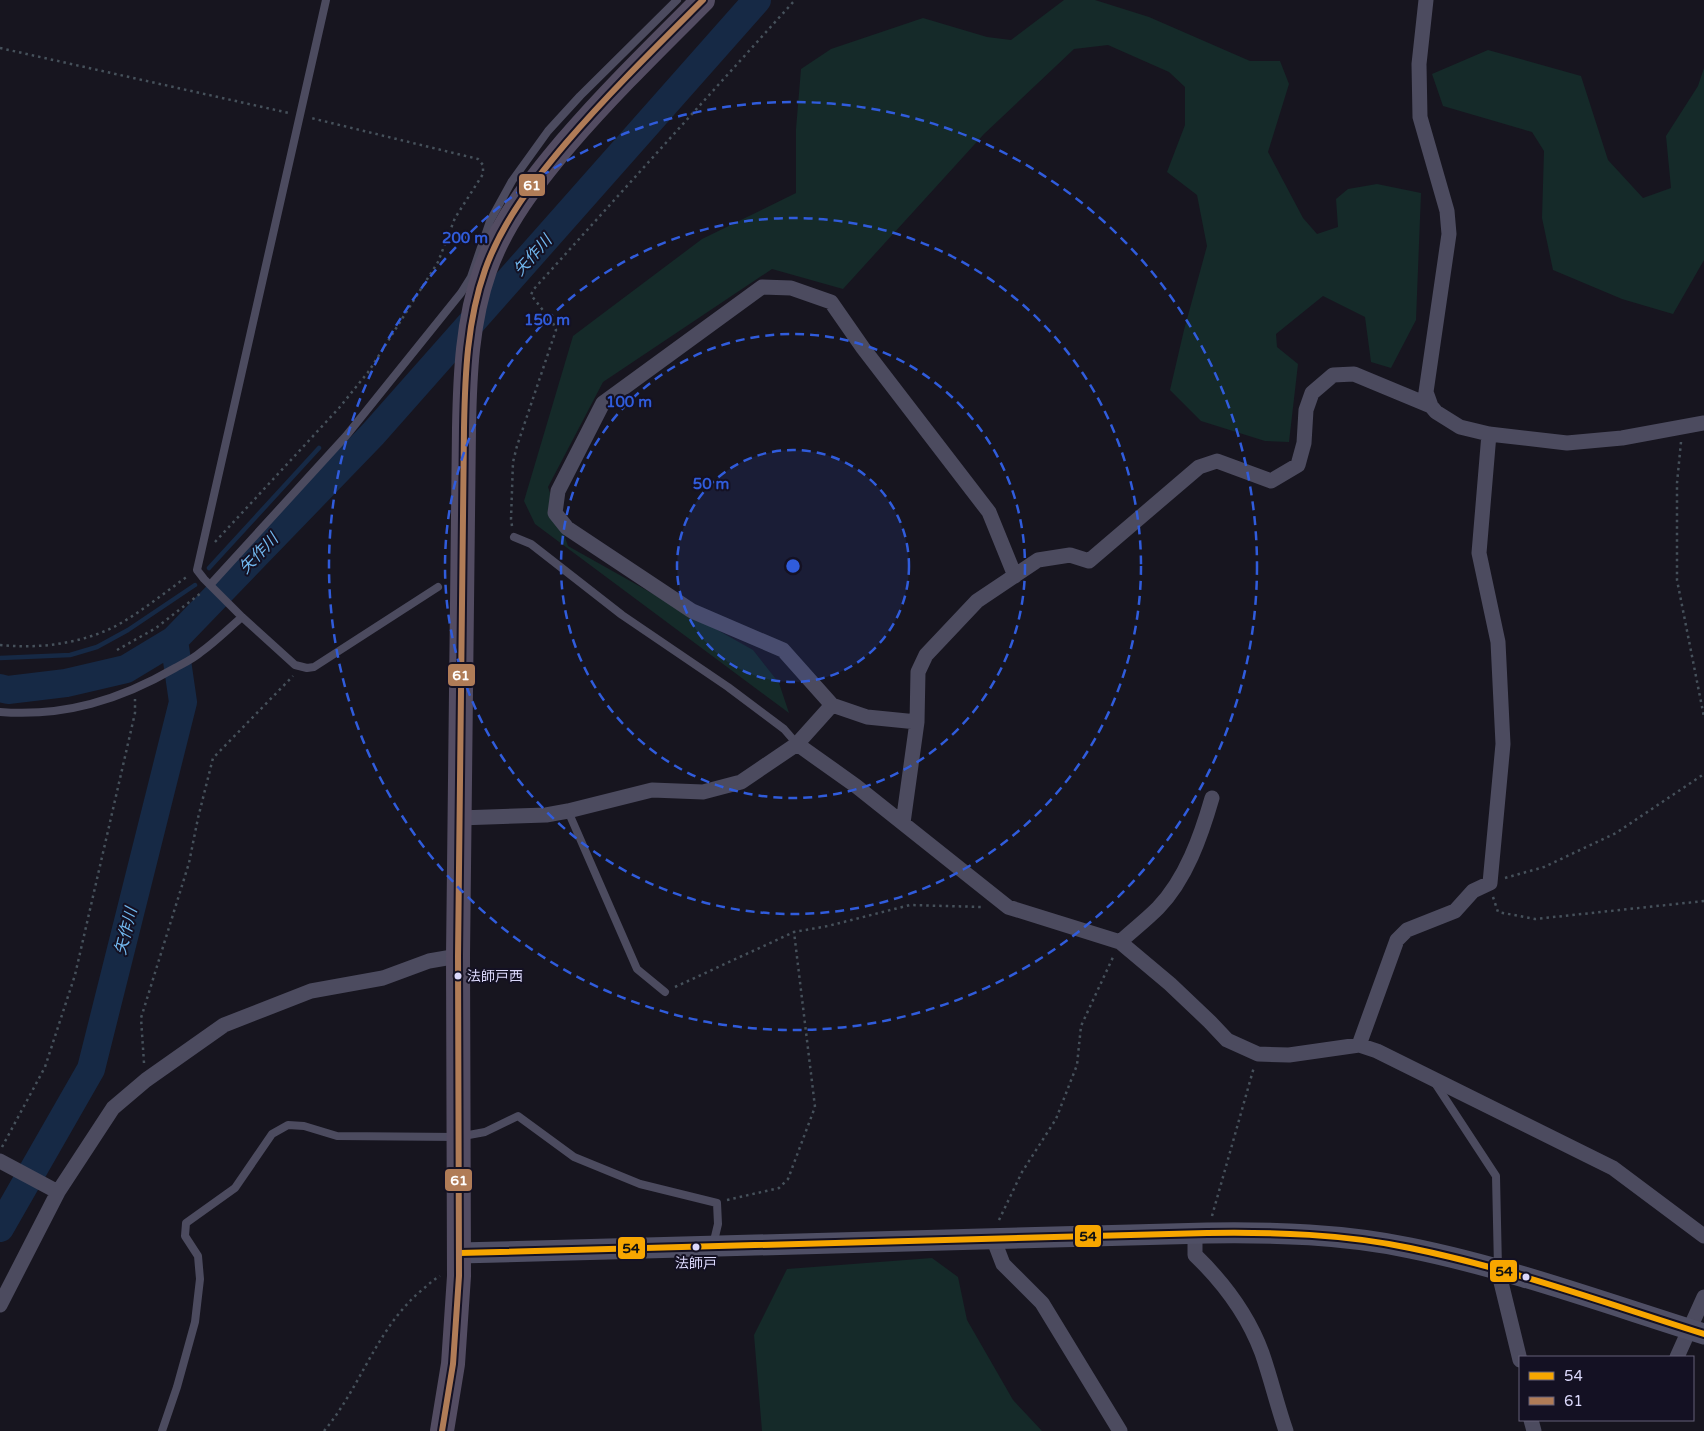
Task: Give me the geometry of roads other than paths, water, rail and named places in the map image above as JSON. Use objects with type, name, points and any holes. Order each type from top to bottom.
[{"type":"main road","points":[[442,1431],[453,1364],[459,1276],[458,956],[465,379],[480,275],[517,205],[549,164],[585,121],[703,0]]},
{"type":"street","points":[[1426,0],[1419,64],[1420,116],[1447,210],[1449,234],[1426,392],[1431,406],[1436,412],[1460,427],[1489,434],[1567,443],[1622,438],[1704,423]]},
{"type":"street","points":[[917,722],[867,717],[832,705],[783,650],[692,611],[567,528],[555,513],[558,491],[603,403],[762,286],[791,288],[831,302],[863,348],[989,512],[1015,576]]},
{"type":"street","points":[[903,823],[917,722],[918,672],[926,654],[977,600],[1038,560],[1070,555],[1089,561],[1199,467],[1217,462],[1272,481],[1298,464],[1304,444],[1306,410],[1312,394],[1333,375],[1354,374],[1431,406]]},
{"type":"street","points":[[1359,1045],[1397,940],[1407,930],[1455,911],[1473,891],[1490,883],[1503,744],[1498,642],[1479,552],[1489,434]]},
{"type":"street","points":[[459,818],[546,815],[652,790],[704,792],[741,782],[797,744],[832,705]]},
{"type":"street","points":[[797,744],[856,786],[1008,907],[1120,942],[1170,984],[1227,1040],[1258,1054],[1289,1055],[1359,1045],[1377,1051],[1613,1168],[1704,1236]]},
{"type":"street","points":[[1120,942],[1158,908],[1182,876],[1205,823],[1212,798]]},
{"type":"street","points":[[0,1305],[54,1189],[113,1108],[146,1080],[224,1025],[311,991],[383,978],[429,961],[458,956]]},
{"type":"street","points":[[1,1158],[54,1189]]},
{"type":"street","points":[[1201,1233],[1195,1255],[1213,1273],[1240,1307],[1262,1352],[1286,1431]]},
{"type":"street","points":[[459,1253],[1201,1233],[1328,1236],[1410,1248],[1498,1270],[1697,1331]]},
{"type":"street","points":[[993,1238],[1003,1264],[1042,1302],[1120,1431]]},
{"type":"street","points":[[1498,1270],[1519,1356]]},
{"type":"street","points":[[1678,1356],[1697,1331],[1704,1297]]},
{"type":"lane","points":[[326,0],[197,570],[235,611],[295,665],[301,668],[314,667],[438,587]]},
{"type":"lane","points":[[212,587],[346,436],[461,293],[471,277],[480,275],[490,221],[512,180],[548,131],[580,96],[677,0]]},
{"type":"lane","points":[[514,537],[531,544],[622,615],[728,687],[784,729],[797,744]]},
{"type":"lane","points":[[0,712],[19,714],[51,712],[91,704],[134,690],[195,656],[242,617]]},
{"type":"lane","points":[[568,811],[637,969],[665,992]]},
{"type":"lane","points":[[1433,1080],[1496,1176],[1498,1270]]},
{"type":"lane","points":[[162,1431],[195,1322],[200,1279],[198,1256],[186,1236],[186,1223],[235,1188],[272,1134],[288,1125],[304,1126],[337,1136],[458,1137],[485,1132],[518,1116],[574,1157],[640,1184],[717,1203],[718,1224],[713,1247]]},
{"type":"waterway","name":"矢作川","points":[[0,1228],[91,1069],[183,702],[174,640],[373,434],[757,0]]},
{"type":"waterway","points":[[209,568],[319,448]]},
{"type":"waterway","points":[[0,658],[70,655],[97,647],[128,630],[195,585]]},
{"type":"waterway","points":[[0,688],[8,690],[66,683],[126,669],[174,640]]},
{"type":"place","name":"法師戸西","points":[[458,976]]},
{"type":"place","name":"法師戸","points":[[696,1247]]}]
